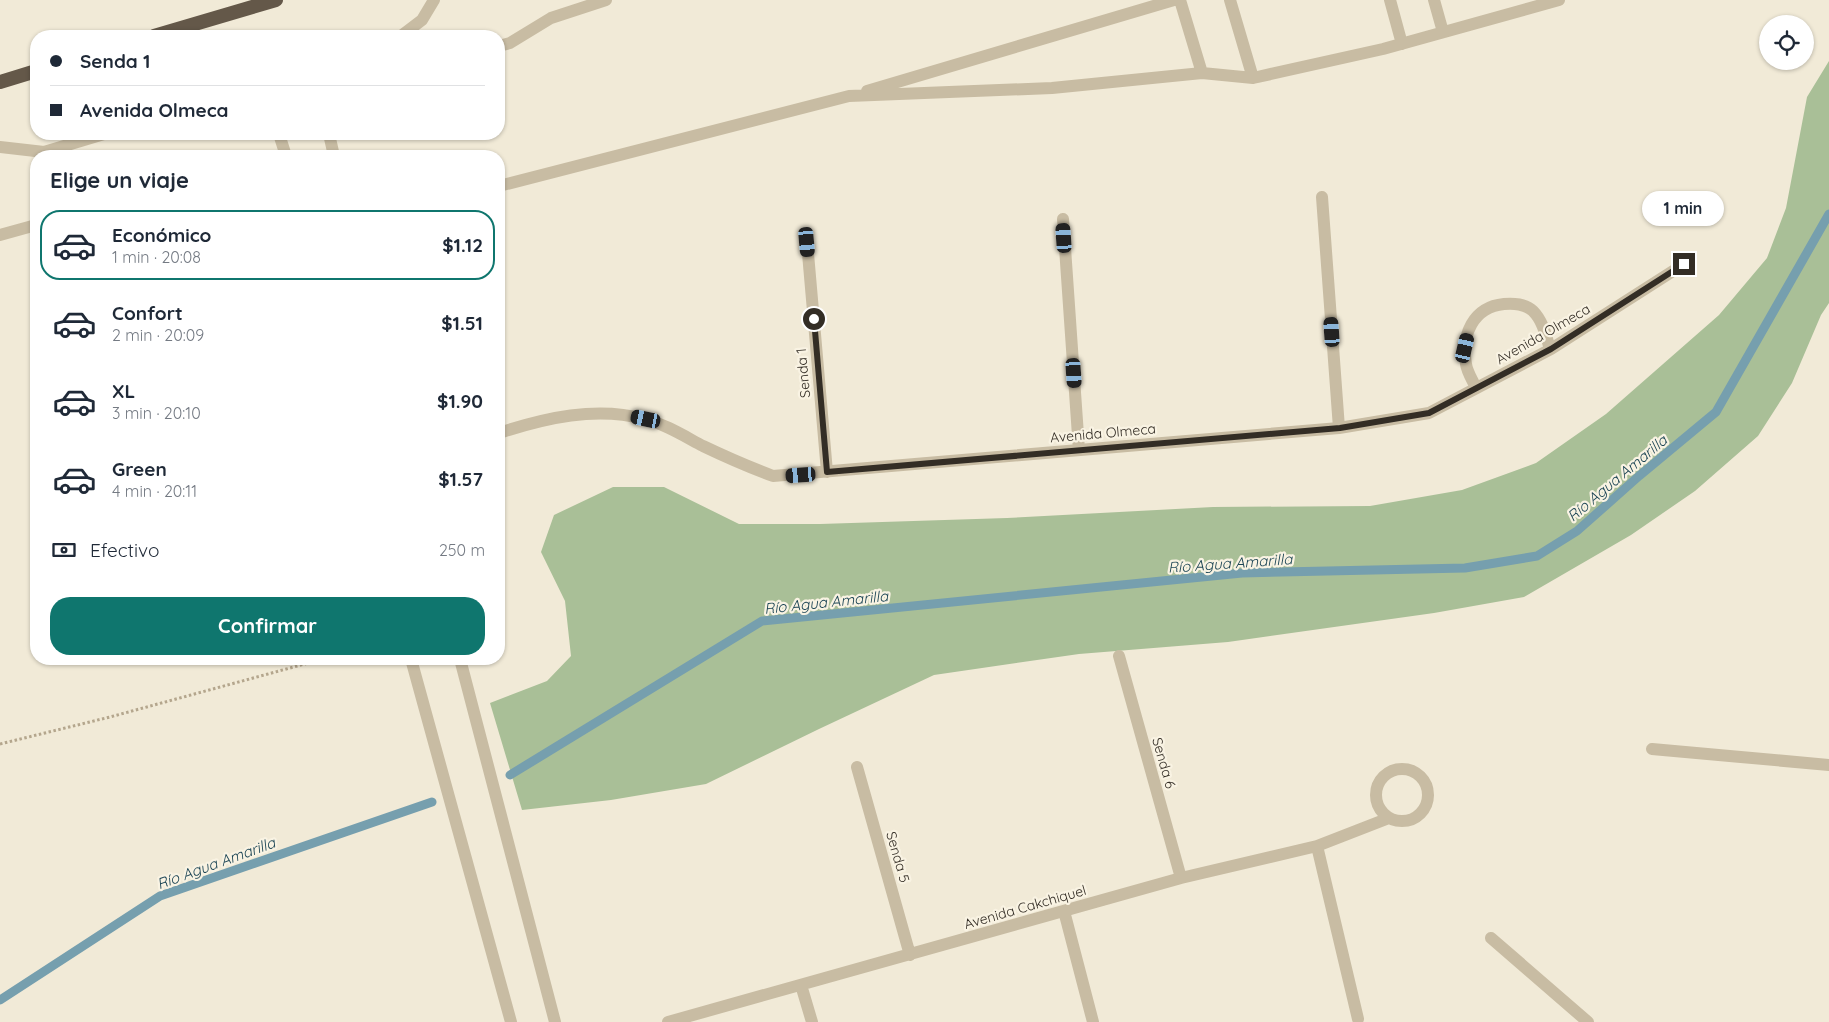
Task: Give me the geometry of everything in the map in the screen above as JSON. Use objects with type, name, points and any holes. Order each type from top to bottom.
[{"type":"highway","points":[[174,30],[276,0]]},
{"type":"highway","points":[[0,82],[30,73]]},
{"type":"street","points":[[409,30],[422,20],[434,0]]},
{"type":"street","points":[[505,44],[551,18],[606,0]]},
{"type":"street","points":[[505,184],[849,96],[1174,0]]},
{"type":"street","points":[[1180,0],[1202,73]]},
{"type":"street","points":[[1230,0],[1253,78]]},
{"type":"street","points":[[1390,0],[1402,44]]},
{"type":"street","points":[[1434,0],[1443,32]]},
{"type":"street","points":[[849,96],[1052,88],[1202,73],[1253,78],[1402,44],[1559,0]]},
{"type":"street","points":[[51,150],[84,140]]},
{"type":"street","points":[[0,147],[30,150]]},
{"type":"street","points":[[1322,197],[1340,428]]},
{"type":"street","points":[[1063,219],[1079,450]]},
{"type":"street","points":[[0,235],[30,227]]},
{"type":"street","name":"Senda 1","points":[[807,242],[827,472]]},
{"type":"street","name":"Avenida Olmeca","points":[[505,432],[530,423],[564,417],[620,413],[646,419],[773,476],[1340,428],[1429,413],[1550,349],[1684,264]]},
{"type":"street","points":[[1476,388],[1466,365],[1465,348],[1469,327],[1476,315],[1492,305],[1514,303],[1532,310],[1543,326],[1550,349]]},
{"type":"street","name":"Senda 6","points":[[1119,656],[1181,878]]},
{"type":"street","points":[[413,665],[511,1022]]},
{"type":"street","points":[[462,665],[555,1022]]},
{"type":"street","points":[[1652,749],[1829,765]]},
{"type":"street","name":"Senda 5","points":[[856,767],[910,955]]},
{"type":"street","points":[[1398,769],[1406,769],[1418,774],[1427,787],[1428,794],[1424,810],[1412,820],[1396,821],[1389,818],[1378,807],[1376,800],[1376,793],[1381,780],[1392,771],[1398,769]]},
{"type":"street","name":"Avenida Cakchiquel","points":[[668,1022],[1181,878],[1317,846],[1389,818]]},
{"type":"street","points":[[1317,846],[1358,1019]]},
{"type":"street","points":[[1064,911],[1093,1022]]},
{"type":"street","points":[[1490,938],[1588,1022]]},
{"type":"street","points":[[802,985],[812,1022]]},
{"type":"path","points":[[0,744],[110,717],[301,665]]},
{"type":"green space","points":[[1829,61],[1829,303],[1821,315],[1792,383],[1758,436],[1695,491],[1631,535],[1524,597],[1434,613],[1228,642],[1079,654],[934,675],[706,784],[611,800],[522,810],[490,703],[547,681],[571,656],[565,601],[541,552],[554,515],[613,487],[664,487],[739,524],[820,524],[1007,518],[1213,507],[1370,506],[1462,490],[1536,463],[1606,414],[1719,315],[1767,258],[1786,208],[1807,97]]},
{"type":"waterway","name":"Río Agua Amarilla","points":[[510,775],[762,621],[1242,573],[1465,568],[1537,556],[1577,531],[1716,412],[1829,214]]},
{"type":"waterway","name":"Río Agua Amarilla","points":[[0,1000],[160,896],[432,802]]},
{"type":"route","points":[[814,319],[827,472],[1340,428],[1429,413],[1551,349],[1684,264]]}]
